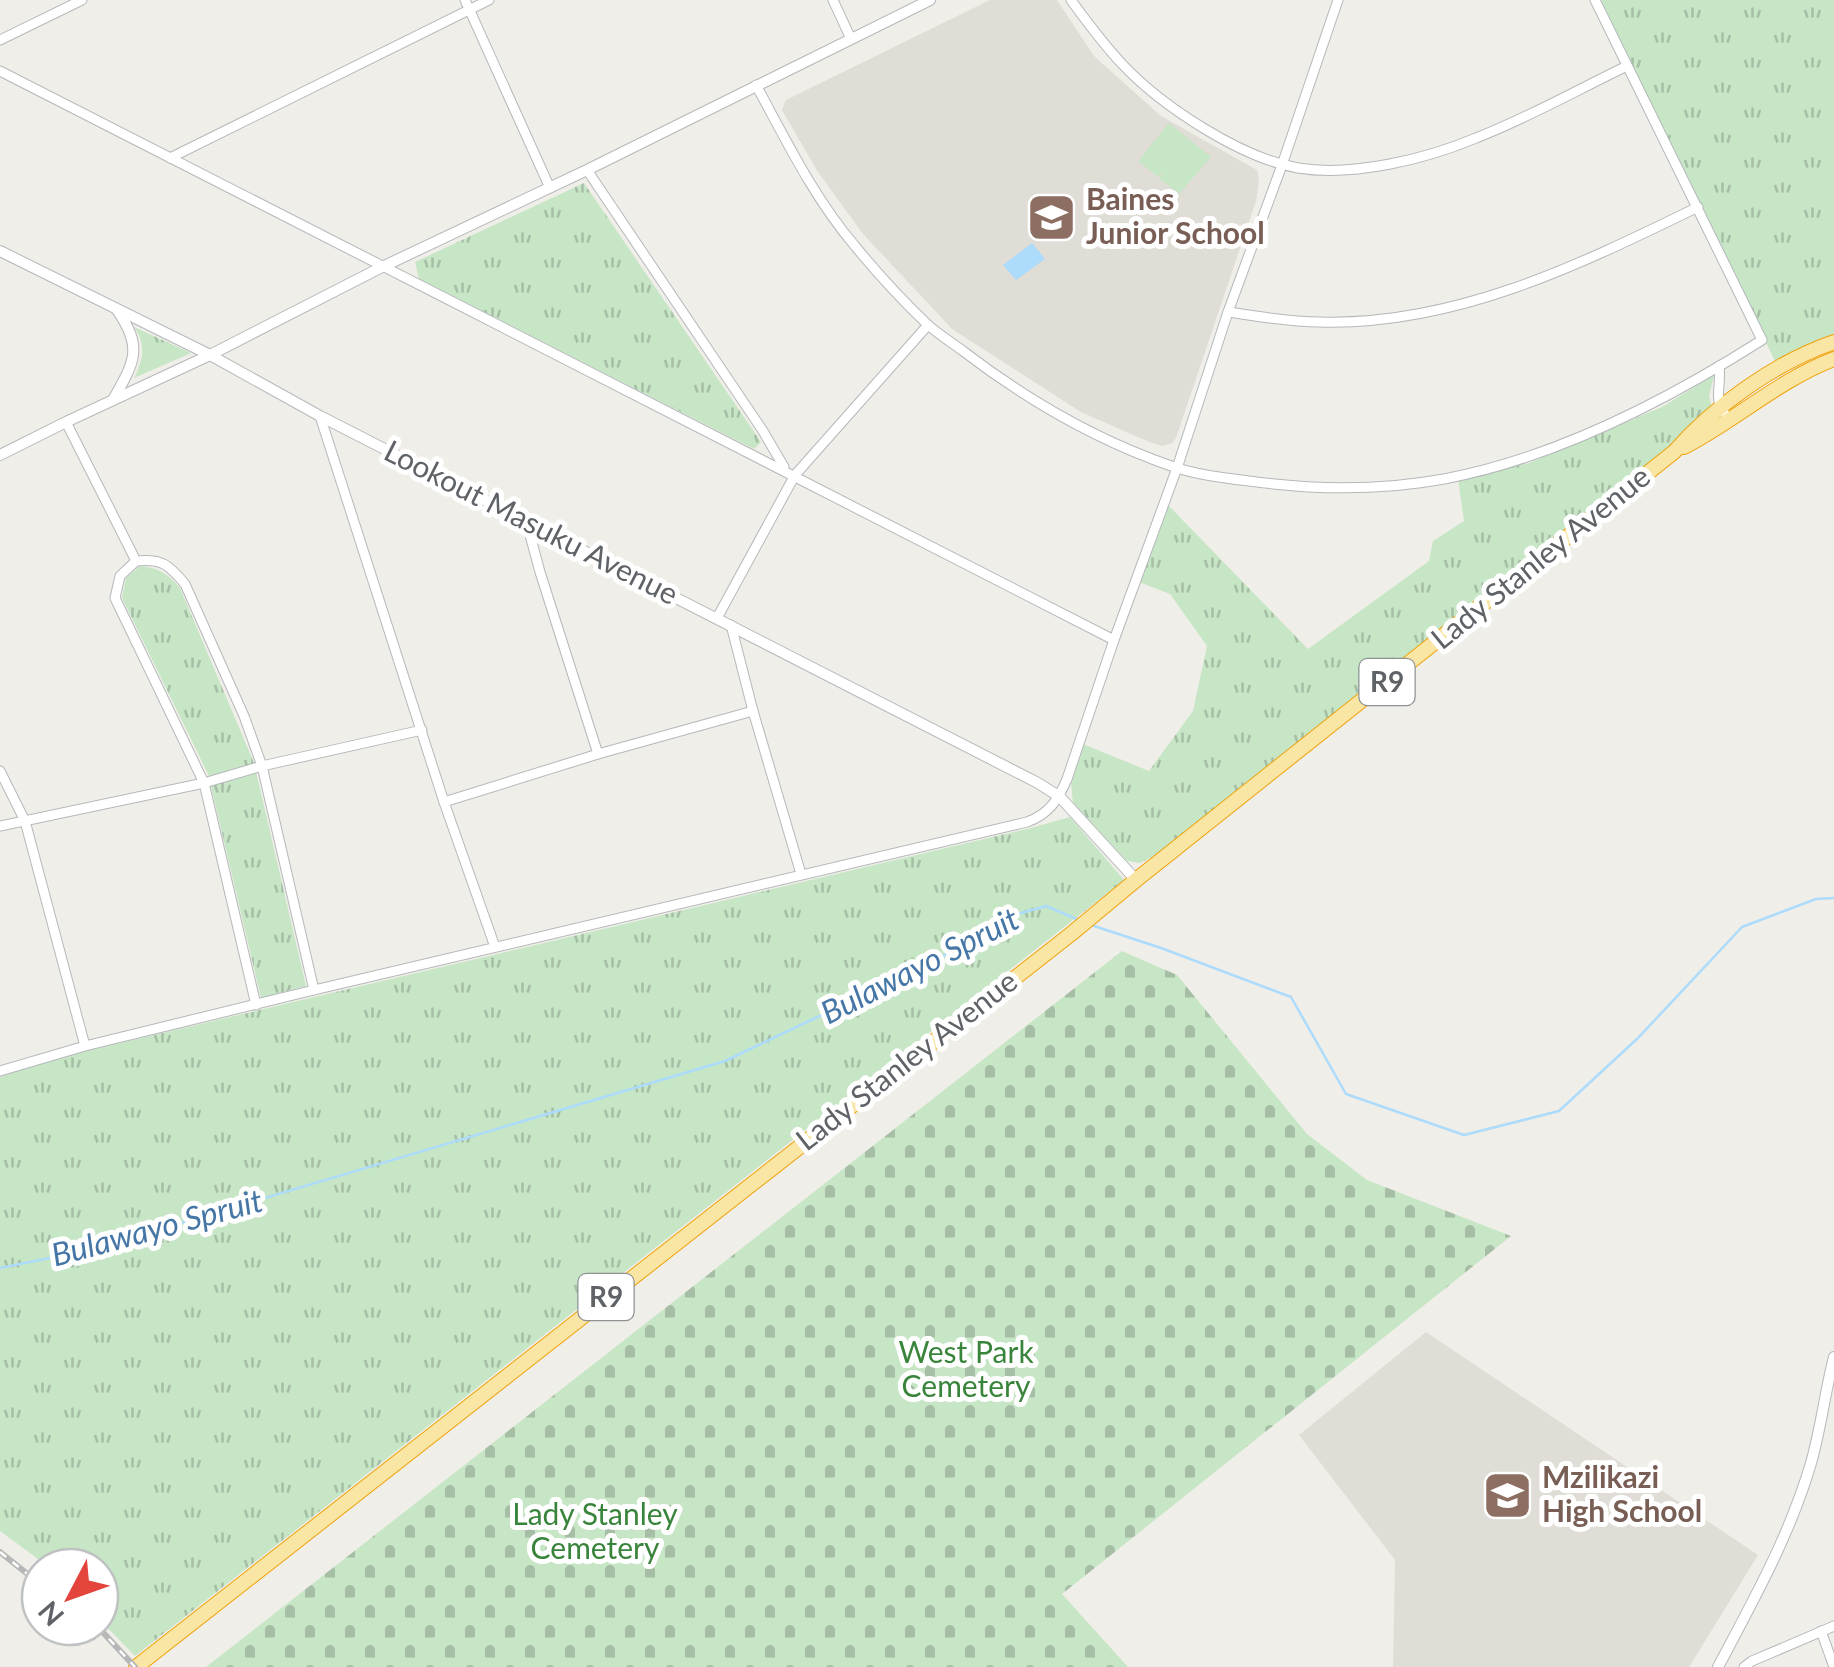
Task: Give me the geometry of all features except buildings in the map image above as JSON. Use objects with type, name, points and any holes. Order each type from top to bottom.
[{"type":"highway","name":"Lady Stanley Avenue","points":[[1725,414],[1788,361],[1834,342]]},
{"type":"highway","name":"Lady Stanley Avenue","points":[[140,1664],[1071,934],[1674,452],[1695,428],[1834,359]]},
{"type":"street","points":[[0,40],[82,0]]},
{"type":"street","points":[[170,158],[467,5],[488,0]]},
{"type":"street","points":[[832,0],[851,39]]},
{"type":"street","points":[[0,456],[930,0]]},
{"type":"street","points":[[1071,0],[1124,66],[1192,120],[1228,142],[1303,169],[1374,166],[1472,140],[1627,66]]},
{"type":"street","points":[[0,1070],[314,990],[1028,822],[1050,810],[1060,797],[1338,0]]},
{"type":"street","points":[[756,85],[807,178],[853,245],[928,325],[1001,380],[1052,412],[1176,468],[1293,487],[1354,489],[1444,478],[1523,458],[1660,400],[1762,340],[1595,0]]},
{"type":"street","points":[[467,5],[550,188]]},
{"type":"street","points":[[0,71],[1114,640]]},
{"type":"street","points":[[586,170],[790,472]]},
{"type":"street","points":[[1228,312],[1321,322],[1403,317],[1477,302],[1609,250],[1698,207]]},
{"type":"street","name":"Lookout Masuku Avenue","points":[[2,256],[210,355],[320,416],[1020,774],[1060,797],[1136,880]]},
{"type":"street","points":[[113,400],[126,378],[135,348],[132,334],[116,309]]},
{"type":"street","points":[[717,618],[790,472],[928,325]]},
{"type":"street","points":[[1719,366],[1717,400],[1725,414]]},
{"type":"street","points":[[320,416],[444,802],[495,947]]},
{"type":"street","points":[[66,422],[136,561]]},
{"type":"street","points":[[526,520],[598,754]]},
{"type":"street","points":[[256,1005],[204,783],[115,598],[120,576],[136,561],[161,561],[185,584],[244,716],[262,766],[314,990]]},
{"type":"street","points":[[731,625],[801,874]]},
{"type":"street","points":[[444,802],[753,711]]},
{"type":"street","points":[[0,826],[204,783],[422,730]]},
{"type":"street","points":[[0,771],[25,820],[85,1046]]},
{"type":"street","points":[[1718,1667],[1794,1514],[1812,1461],[1834,1356]]},
{"type":"street","points":[[1744,1667],[1834,1626]]},
{"type":"street","points":[[1820,1631],[1834,1667]]},
{"type":"shaded area","name":"Baines Junior School","points":[[990,0],[1057,0],[1094,56],[1161,116],[1257,170],[1256,201],[1172,443],[1163,446],[1149,442],[1081,412],[952,329],[863,234],[818,172],[782,110],[786,100]]},
{"type":"shaded area","name":"Mzilikazi High School","points":[[1426,1332],[1758,1555],[1689,1667],[1393,1667],[1395,1560],[1299,1435]]},
{"type":"green space","points":[[1601,0],[1834,0],[1834,337],[1775,361]]},
{"type":"green space","points":[[1169,123],[1211,157],[1179,194],[1159,178],[1166,169],[1158,177],[1138,161]]},
{"type":"green space","points":[[584,183],[761,442],[754,449],[419,279],[415,262]]},
{"type":"green space","points":[[134,327],[191,353],[134,378],[142,352]]},
{"type":"green space","points":[[1714,375],[1709,397],[1712,407],[1691,423],[1667,451],[1156,855],[1140,863],[1127,861],[1073,803],[1071,783],[1083,744],[1149,771],[1193,711],[1207,646],[1170,594],[1139,582],[1167,504],[1308,649],[1429,561],[1433,541],[1464,521],[1458,479],[1529,463],[1662,407]]},
{"type":"green space","points":[[140,566],[162,572],[180,588],[254,763],[306,986],[261,998],[208,774],[122,598],[126,578]]},
{"type":"green space","points":[[1070,817],[1124,880],[135,1656],[120,1641],[120,1547],[22,1547],[0,1531],[0,1077],[86,1051]]},
{"type":"green space","name":"West Park Cemetery","points":[[1122,951],[1177,975],[1307,1134],[1367,1180],[1511,1236],[1062,1594],[1128,1667],[206,1667]]},
{"type":"water","points":[[1032,243],[1045,259],[1016,280],[1003,265]]},
{"type":"waterway","name":"Bulawayo Spruit","points":[[1091,925],[1291,997],[1346,1094],[1464,1135],[1559,1111],[1638,1038],[1742,927],[1816,899],[1834,898]]},
{"type":"waterway","name":"Bulawayo Spruit","points":[[0,1268],[90,1250],[725,1061],[933,962],[1010,916],[1046,906],[1079,920]]},
{"type":"railway","points":[[0,1552],[20,1568]]},
{"type":"railway","points":[[116,1647],[135,1667]]},
{"type":"place","name":"Baines Junior School","points":[[1051,217]]},
{"type":"place","name":"Mzilikazi High School","points":[[1507,1495]]},
{"type":"park label","name":"Lady Stanley Cemetery","points":[[595,1532]]}]
